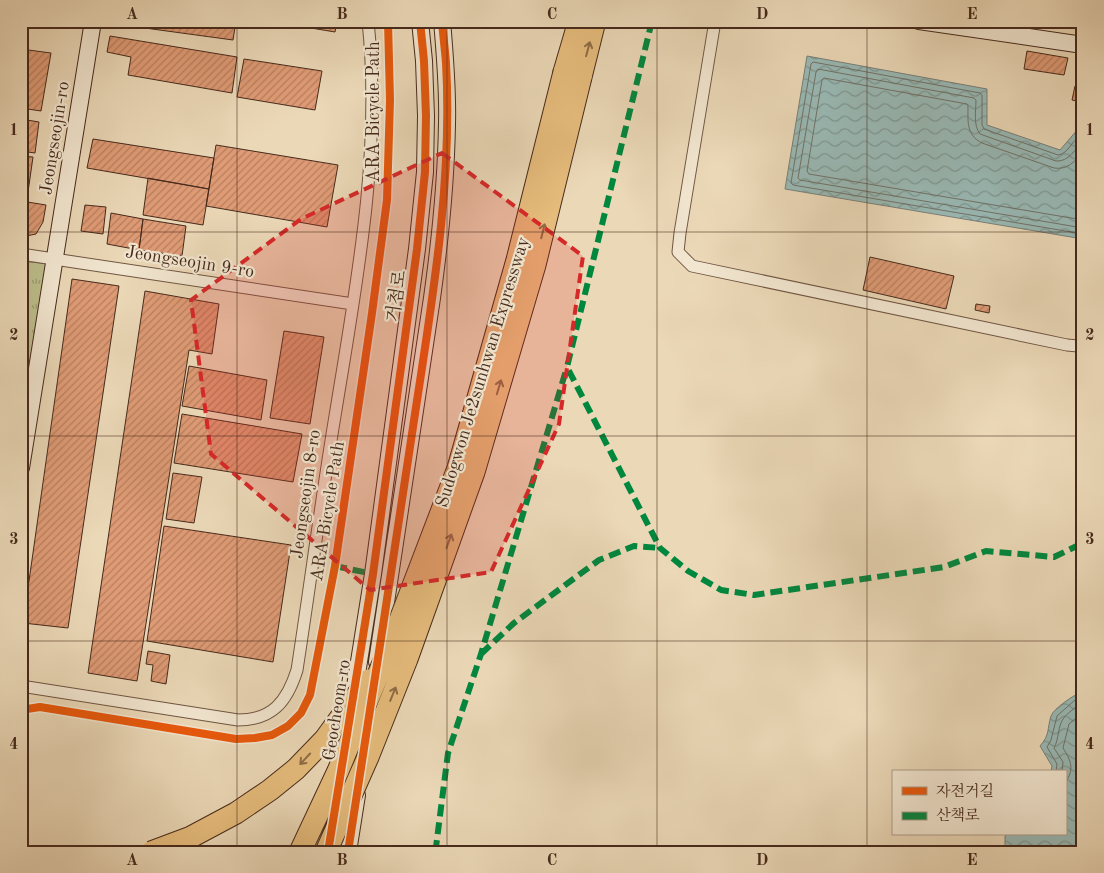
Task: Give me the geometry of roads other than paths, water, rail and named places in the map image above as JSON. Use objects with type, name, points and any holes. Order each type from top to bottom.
[{"type":"highway","name":"Sudogwon Je2sunhwan Expressway","points":[[300,852],[338,771],[388,651],[458,468],[518,260],[564,72],[579,21]]},
{"type":"highway","name":"Sudogwon Je2sunhwan Expressway","points":[[327,852],[407,659],[474,472],[535,265],[580,77],[596,21]]},
{"type":"highway","points":[[151,852],[191,837],[236,813],[270,790],[296,769],[324,739],[388,651]]},
{"type":"street","name":"Jeongseojin-ro","points":[[21,468],[93,21]]},
{"type":"street","name":"Jeongseojin 8-ro","points":[[21,686],[238,720],[251,720],[262,717],[279,704],[293,685],[297,670],[367,202],[372,128],[371,46],[368,21]]},
{"type":"street","name":"거첨로","points":[[417,249],[424,172],[426,116],[420,21]]},
{"type":"street","name":"Geocheom-ro","points":[[348,852],[413,430],[438,251],[445,177],[447,124],[446,63],[442,21]]},
{"type":"street","points":[[714,21],[678,252],[692,266],[1078,346],[1083,351]]},
{"type":"street","points":[[919,21],[1083,45]]},
{"type":"street","name":"Geocheom-ro","points":[[327,852],[374,574],[417,249]]},
{"type":"street","name":"Jeongseojin 9-ro","points":[[21,254],[353,304]]},
{"type":"water","points":[[807,56],[987,89],[987,125],[1060,150],[1078,129],[1083,130],[1083,239],[785,189]]},
{"type":"water","points":[[1083,691],[1083,852],[1005,852],[1005,836],[1066,836],[1066,770],[1051,770],[1052,766],[1040,746],[1047,735],[1053,713],[1075,695]]}]
